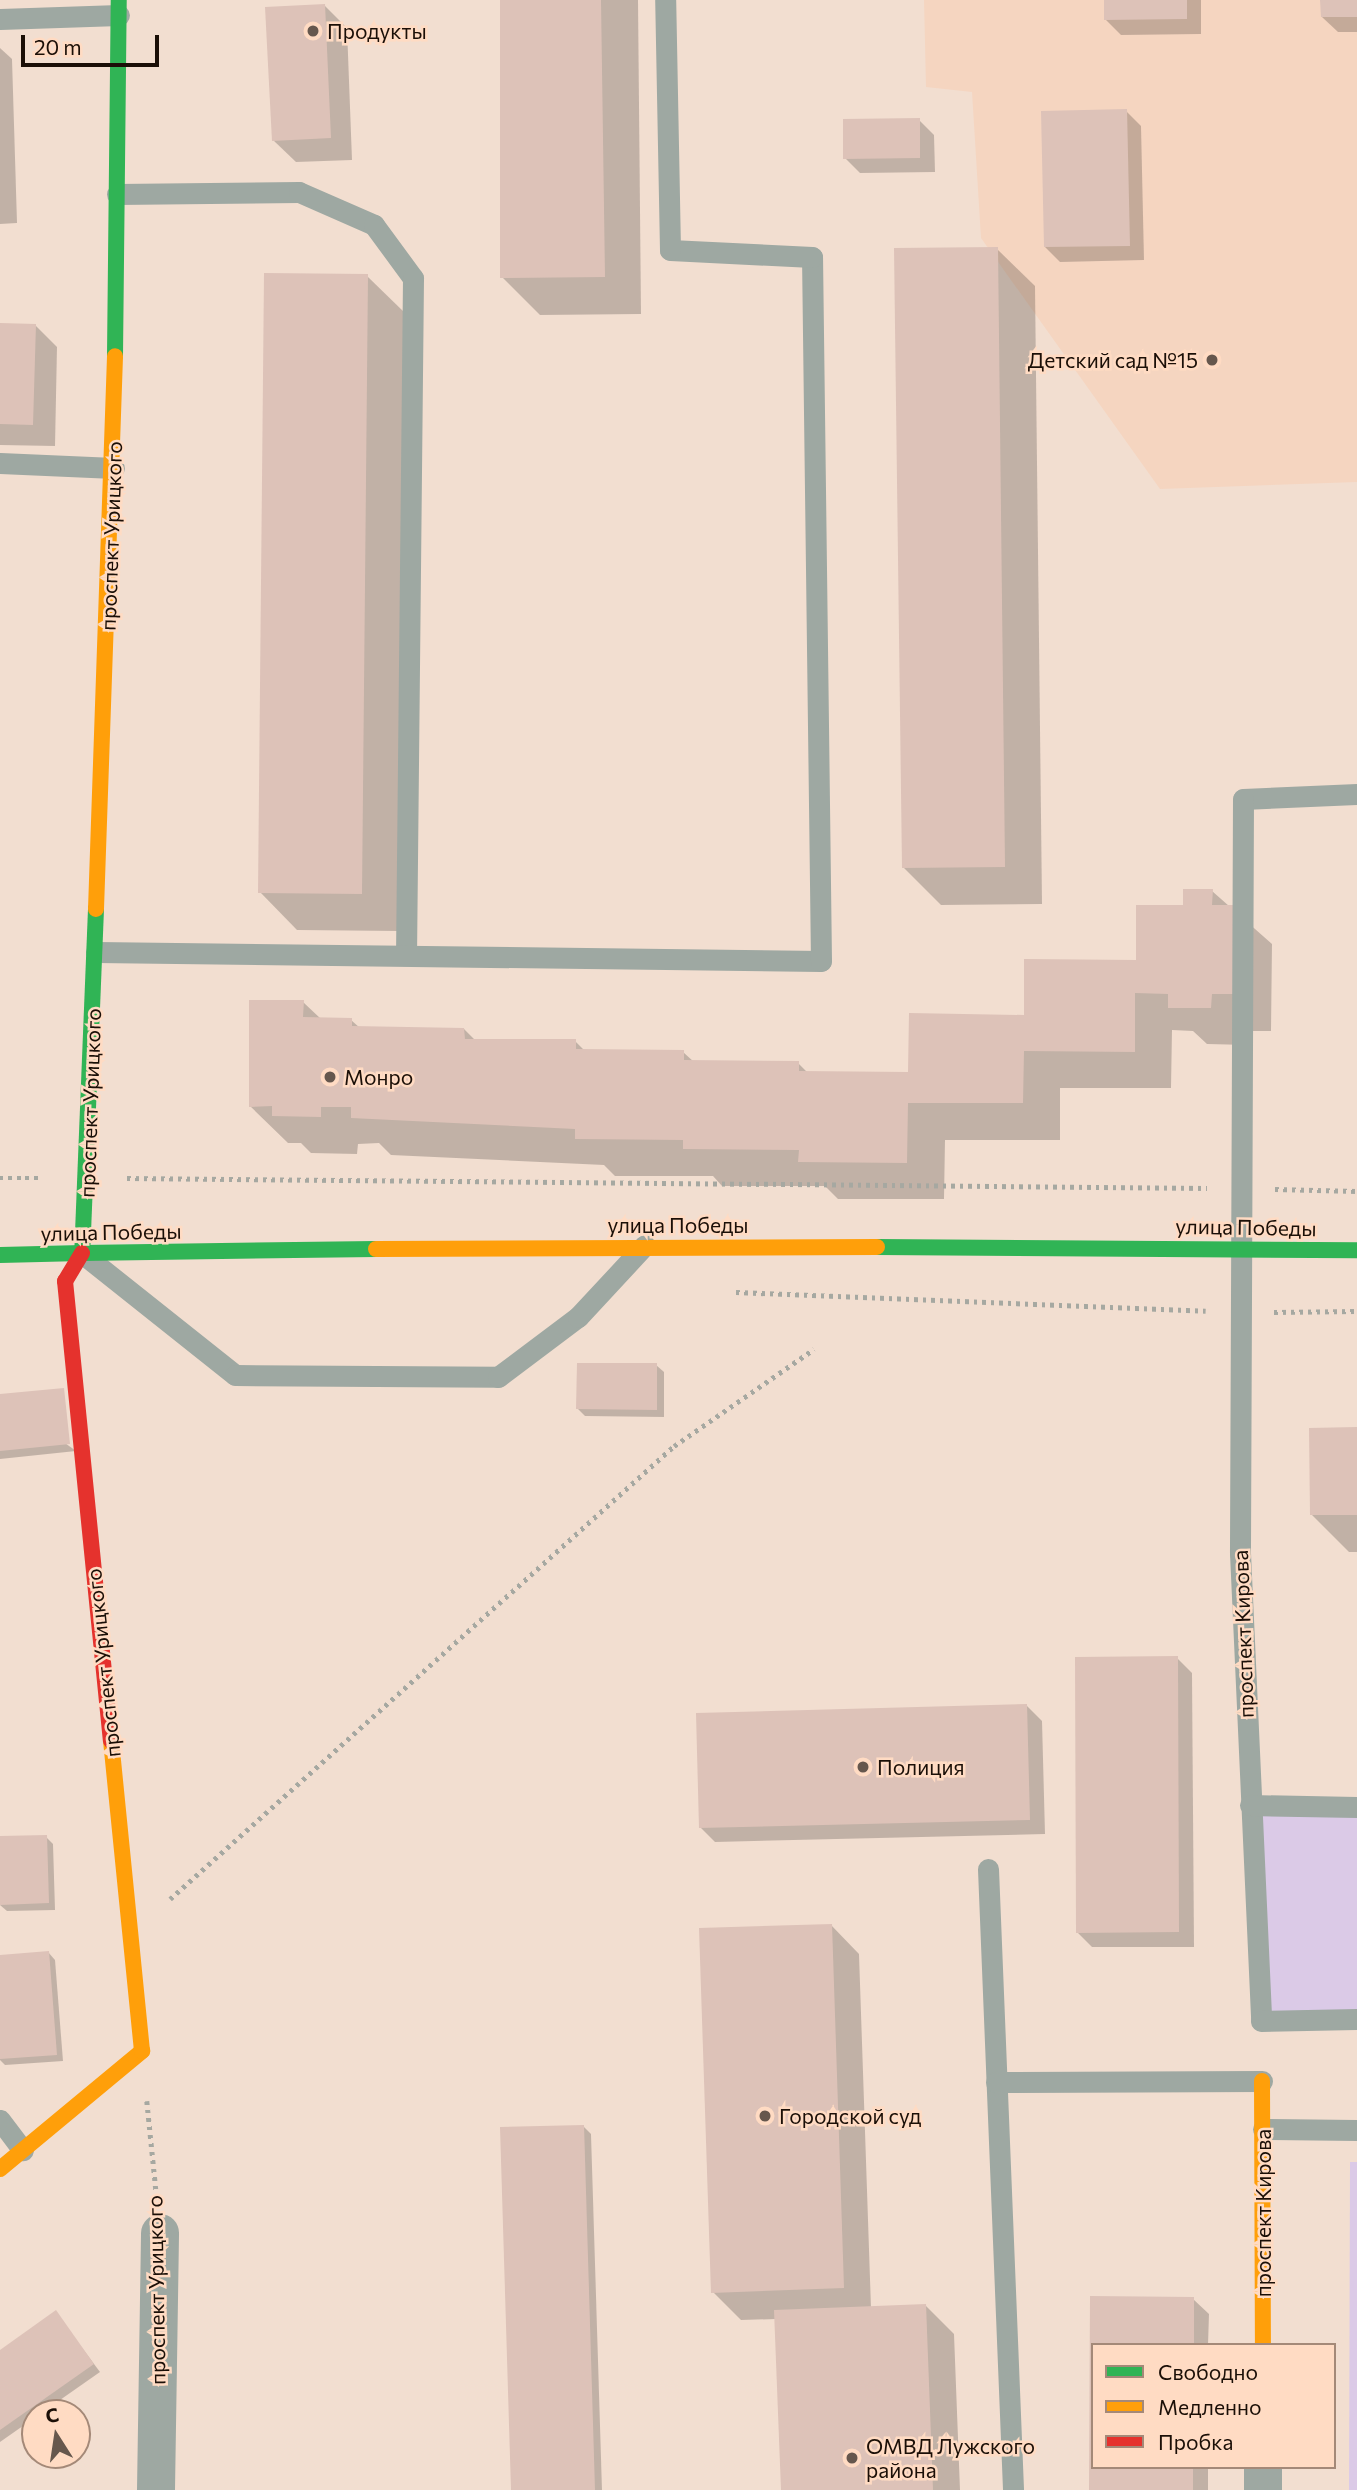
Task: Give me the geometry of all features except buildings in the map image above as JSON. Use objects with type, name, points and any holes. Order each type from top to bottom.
[{"type":"main road","name":"проспект Урицкого","points":[[119,7],[114,468],[89,1177],[82,1253],[65,1281],[142,2051]]},
{"type":"main road","name":"улица Победы","points":[[0,1255],[645,1245],[1357,1250]]},
{"type":"main road","points":[[0,2169],[142,2051]]},
{"type":"main road","name":"проспект Кирова","points":[[1262,2081],[1263,2343]]},
{"type":"street","name":"проспект Урицкого","points":[[156,2490],[160,2233]]},
{"type":"street","points":[[1263,2469],[1263,2490]]},
{"type":"lane","points":[[96,951],[821,961],[811,257],[670,250],[664,0]]},
{"type":"lane","points":[[0,19],[119,7]]},
{"type":"lane","points":[[117,194],[299,192],[341,205],[374,225],[414,278],[406,955]]},
{"type":"lane","points":[[0,463],[114,468]]},
{"type":"lane","name":"проспект Кирова","points":[[1357,794],[1243,799],[1246,1248],[1240,1553],[1261,2021],[1357,2019]]},
{"type":"lane","points":[[82,1253],[235,1375],[498,1377],[578,1317],[645,1245]]},
{"type":"lane","points":[[1250,1805],[1357,1807]]},
{"type":"lane","points":[[988,1869],[1013,2490]]},
{"type":"lane","points":[[996,2082],[1262,2081]]},
{"type":"lane","points":[[0,2120],[23,2150]]},
{"type":"lane","points":[[1263,2129],[1357,2130]]},
{"type":"path","points":[[89,1177],[1357,1191]]},
{"type":"path","points":[[730,1292],[1245,1312],[1357,1311]]},
{"type":"path","points":[[131,1935],[674,1446],[814,1349]]},
{"type":"path","name":"проспект Урицкого","points":[[142,2051],[160,2233]]},
{"type":"shaded area","name":"Детский сад №15","points":[[924,0],[1357,0],[1357,482],[1160,489],[981,238],[972,92],[926,87]]},
{"type":"shaded area","points":[[1250,1805],[1357,1807],[1357,2019],[1261,2021]]},
{"type":"shaded area","points":[[1350,2162],[1357,2162],[1357,2490],[1349,2490]]},
{"type":"traffic: fast","points":[[115,356],[119,0]]},
{"type":"traffic: fast","points":[[96,909],[82,1253],[376,1249]]},
{"type":"traffic: fast","points":[[877,1247],[1357,1250]]},
{"type":"traffic: fast","points":[[0,1255],[82,1253]]},
{"type":"traffic: slow","points":[[96,909],[115,356]]},
{"type":"traffic: slow","points":[[376,1249],[877,1247]]},
{"type":"traffic: slow","points":[[0,2169],[142,2051],[111,1741]]},
{"type":"traffic: slow","points":[[1262,2081],[1263,2343]]},
{"type":"traffic: jam","points":[[82,1253],[65,1281],[111,1741]]},
{"type":"place","name":"Продукты","points":[[313,31]]},
{"type":"place","name":"Детский сад №15","points":[[1212,360]]},
{"type":"place","name":"Монро","points":[[330,1077]]},
{"type":"place","name":"Полиция","points":[[863,1767]]},
{"type":"place","name":"Городской суд","points":[[765,2116]]},
{"type":"place","name":"ОМВД Лужского района","points":[[852,2458]]}]
